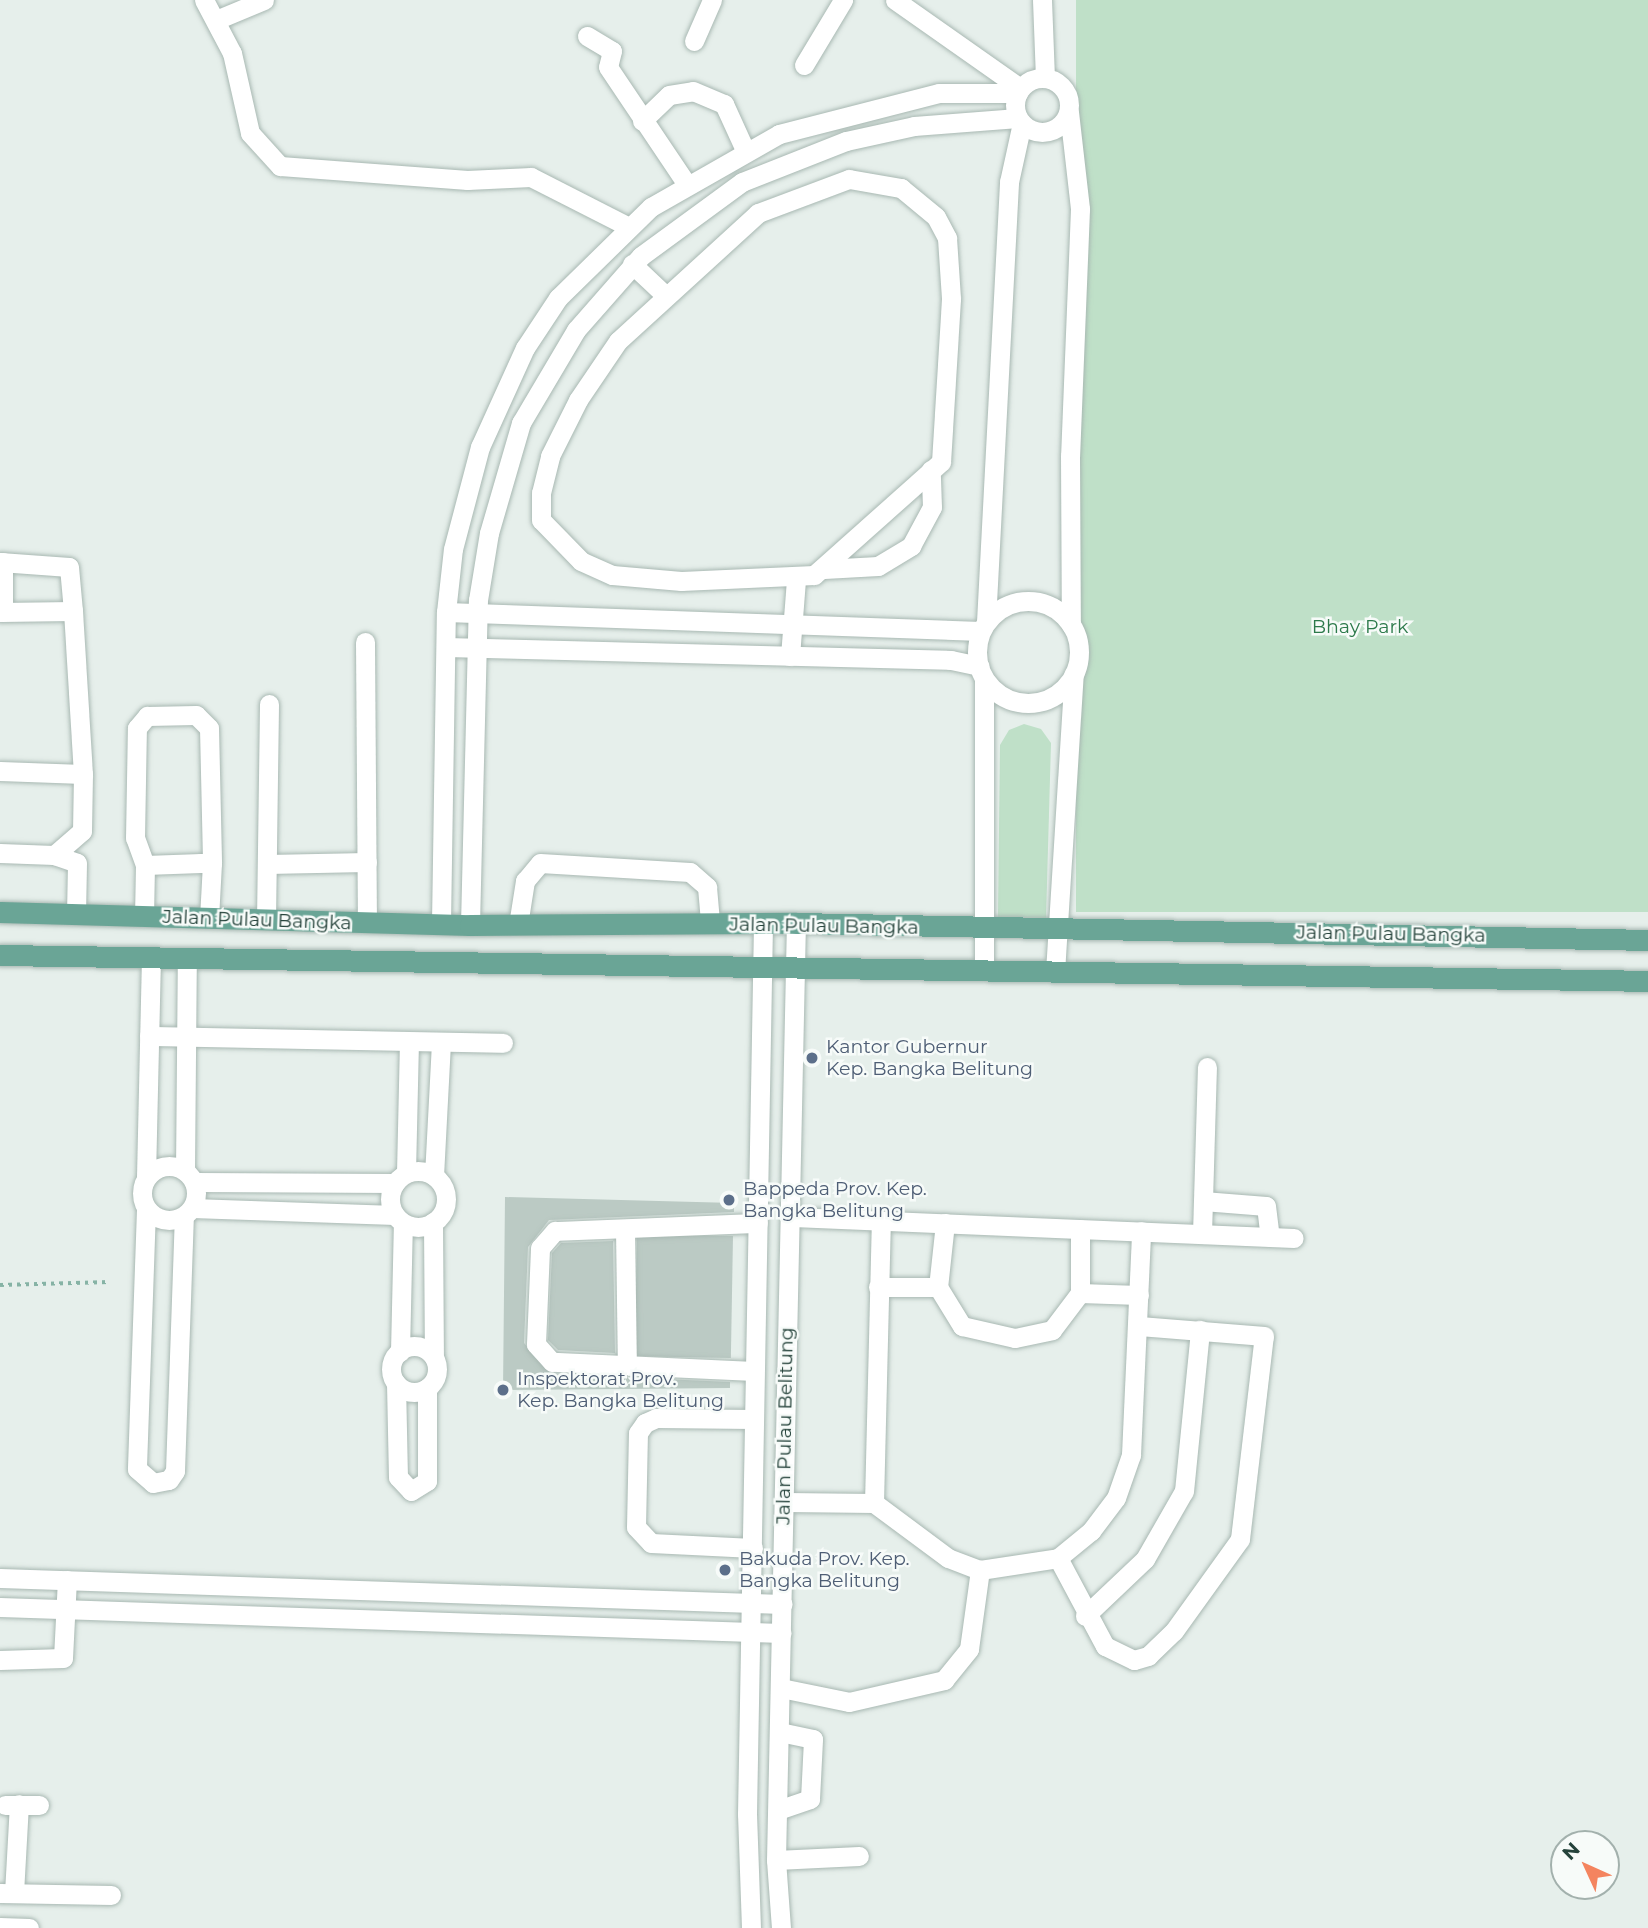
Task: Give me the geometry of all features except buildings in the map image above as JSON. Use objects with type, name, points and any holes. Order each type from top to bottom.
[{"type":"main road","name":"Jalan Pulau Bangka","points":[[0,912],[470,925],[796,923],[985,930],[1058,929],[1648,940]]},
{"type":"main road","name":"Jalan Pulau Bangka","points":[[0,955],[984,967],[1055,972],[1648,981]]},
{"type":"street","points":[[205,0],[232,52],[250,133],[280,166],[467,180],[531,177],[627,226]]},
{"type":"street","points":[[216,20],[264,0]]},
{"type":"street","points":[[694,41],[712,0]]},
{"type":"street","points":[[804,65],[843,0]]},
{"type":"street","points":[[895,0],[1019,90]]},
{"type":"street","points":[[1042,0],[1045,78]]},
{"type":"street","points":[[587,36],[612,51],[608,67],[642,121],[687,183]]},
{"type":"street","points":[[441,923],[446,612],[464,499],[502,395],[558,298],[627,226],[687,183],[745,150],[874,106],[956,90],[1019,90],[1045,78]]},
{"type":"street","points":[[1045,78],[1066,91],[1080,209],[1070,456],[1071,625]]},
{"type":"street","points":[[984,967],[981,672],[1009,182],[1020,121],[1019,90]]},
{"type":"street","points":[[642,121],[669,95],[692,91],[724,104],[745,150]]},
{"type":"street","points":[[470,925],[477,614],[489,533],[521,423],[576,330],[632,264],[688,217],[796,158],[914,126],[1020,121],[1051,131],[1069,112]]},
{"type":"street","points":[[824,569],[946,453],[947,238],[936,217],[901,188],[849,179],[758,213],[665,295],[618,341],[578,400],[550,456],[541,520],[581,561],[612,575],[796,579],[824,569],[878,566],[911,546],[932,507],[931,470]]},
{"type":"street","points":[[632,264],[665,295]]},
{"type":"street","points":[[54,855],[82,831],[83,774],[73,611],[69,566],[2,562],[1,612],[73,611]]},
{"type":"street","points":[[790,656],[796,579]]},
{"type":"street","points":[[446,612],[792,625],[984,626],[1001,608],[1029,601],[1058,610],[1071,625],[1078,643],[1055,972]]},
{"type":"street","points":[[366,642],[367,923]]},
{"type":"street","points":[[446,647],[790,656],[981,672],[1006,698],[1036,702],[1055,695],[1074,673]]},
{"type":"street","points":[[267,920],[269,704]]},
{"type":"street","points":[[144,917],[145,865],[135,838],[137,728],[146,716],[196,715],[209,728],[212,863],[209,918]]},
{"type":"street","points":[[0,771],[83,774]]},
{"type":"street","points":[[0,853],[54,855],[80,870],[76,914]]},
{"type":"street","points":[[267,864],[367,862]]},
{"type":"street","points":[[145,865],[212,863]]},
{"type":"street","points":[[518,925],[525,881],[540,863],[690,872],[707,887],[710,923]]},
{"type":"street","name":"Jalan Pulau Belitung","points":[[751,1928],[753,1419],[763,923]]},
{"type":"street","name":"Jalan Pulau Belitung","points":[[781,1928],[776,1860],[793,1217],[796,923]]},
{"type":"street","points":[[151,957],[146,1177],[141,1189],[146,1209],[138,1469],[153,1483],[169,1480],[175,1471],[189,1176],[187,958]]},
{"type":"street","points":[[149,1035],[503,1043]]},
{"type":"street","points":[[409,1042],[400,1179],[400,1352],[392,1366],[396,1383],[398,1477],[411,1491],[427,1481],[427,1388],[437,1374],[434,1357],[433,1222],[446,1194],[434,1176],[441,1042]]},
{"type":"street","points":[[1202,1234],[1207,1067]]},
{"type":"street","points":[[146,1177],[164,1166],[189,1176],[400,1179],[434,1176]]},
{"type":"street","points":[[1203,1201],[1266,1206],[1270,1237]]},
{"type":"street","points":[[146,1209],[164,1220],[188,1212],[433,1222]]},
{"type":"street","points":[[793,1217],[1294,1238]]},
{"type":"street","points":[[874,1503],[881,1221]]},
{"type":"street","points":[[754,1371],[552,1362],[536,1344],[545,1237],[555,1231],[758,1223]]},
{"type":"street","points":[[945,1223],[938,1287],[962,1326],[1015,1338],[1052,1330],[1080,1293],[1080,1229]]},
{"type":"street","points":[[625,1229],[627,1366]]},
{"type":"street","points":[[785,1502],[874,1503],[948,1558],[980,1570],[1058,1558],[1091,1531],[1116,1498],[1131,1455],[1139,1326],[1141,1231]]},
{"type":"street","points":[[878,1287],[938,1287]]},
{"type":"street","points":[[1080,1293],[1139,1295]]},
{"type":"street","points":[[1058,1558],[1086,1616],[1118,1655],[1148,1656],[1213,1584],[1240,1539],[1268,1344],[1256,1333],[1139,1326]]},
{"type":"street","points":[[1086,1616],[1145,1559],[1184,1491],[1200,1330]]},
{"type":"street","points":[[400,1352],[420,1347],[434,1357]]},
{"type":"street","points":[[396,1383],[410,1392],[427,1388]]},
{"type":"street","points":[[753,1419],[656,1418],[645,1423],[638,1433],[636,1527],[651,1543],[753,1548]]},
{"type":"street","points":[[781,1688],[849,1702],[944,1680],[969,1649],[980,1570]]},
{"type":"street","points":[[0,1578],[783,1604]]},
{"type":"street","points":[[0,1660],[59,1662],[66,1652],[67,1580]]},
{"type":"street","points":[[0,1608],[782,1633]]},
{"type":"street","points":[[778,1810],[804,1806],[810,1799],[813,1739],[780,1732]]},
{"type":"street","points":[[21,1805],[7,1894],[111,1895]]},
{"type":"street","points":[[776,1860],[859,1856]]},
{"type":"street","points":[[0,1927],[29,1928]]},
{"type":"path","points":[[0,1285],[110,1282]]},
{"type":"green space","name":"Bhay Park","points":[[1076,0],[1648,0],[1648,912],[1076,912]]},
{"type":"green space","points":[[1024,724],[1041,729],[1051,743],[1046,918],[998,917],[1000,745],[1009,730]]},
{"type":"place","name":"Kantor Gubernur Kep. Bangka Belitung","points":[[812,1058]]},
{"type":"place","name":"Bappeda Prov. Kep. Bangka Belitung","points":[[729,1200]]},
{"type":"place","name":"Inspektorat Prov. Kep. Bangka Belitung","points":[[503,1390]]},
{"type":"place","name":"Bakuda Prov. Kep. Bangka Belitung","points":[[725,1570]]}]
